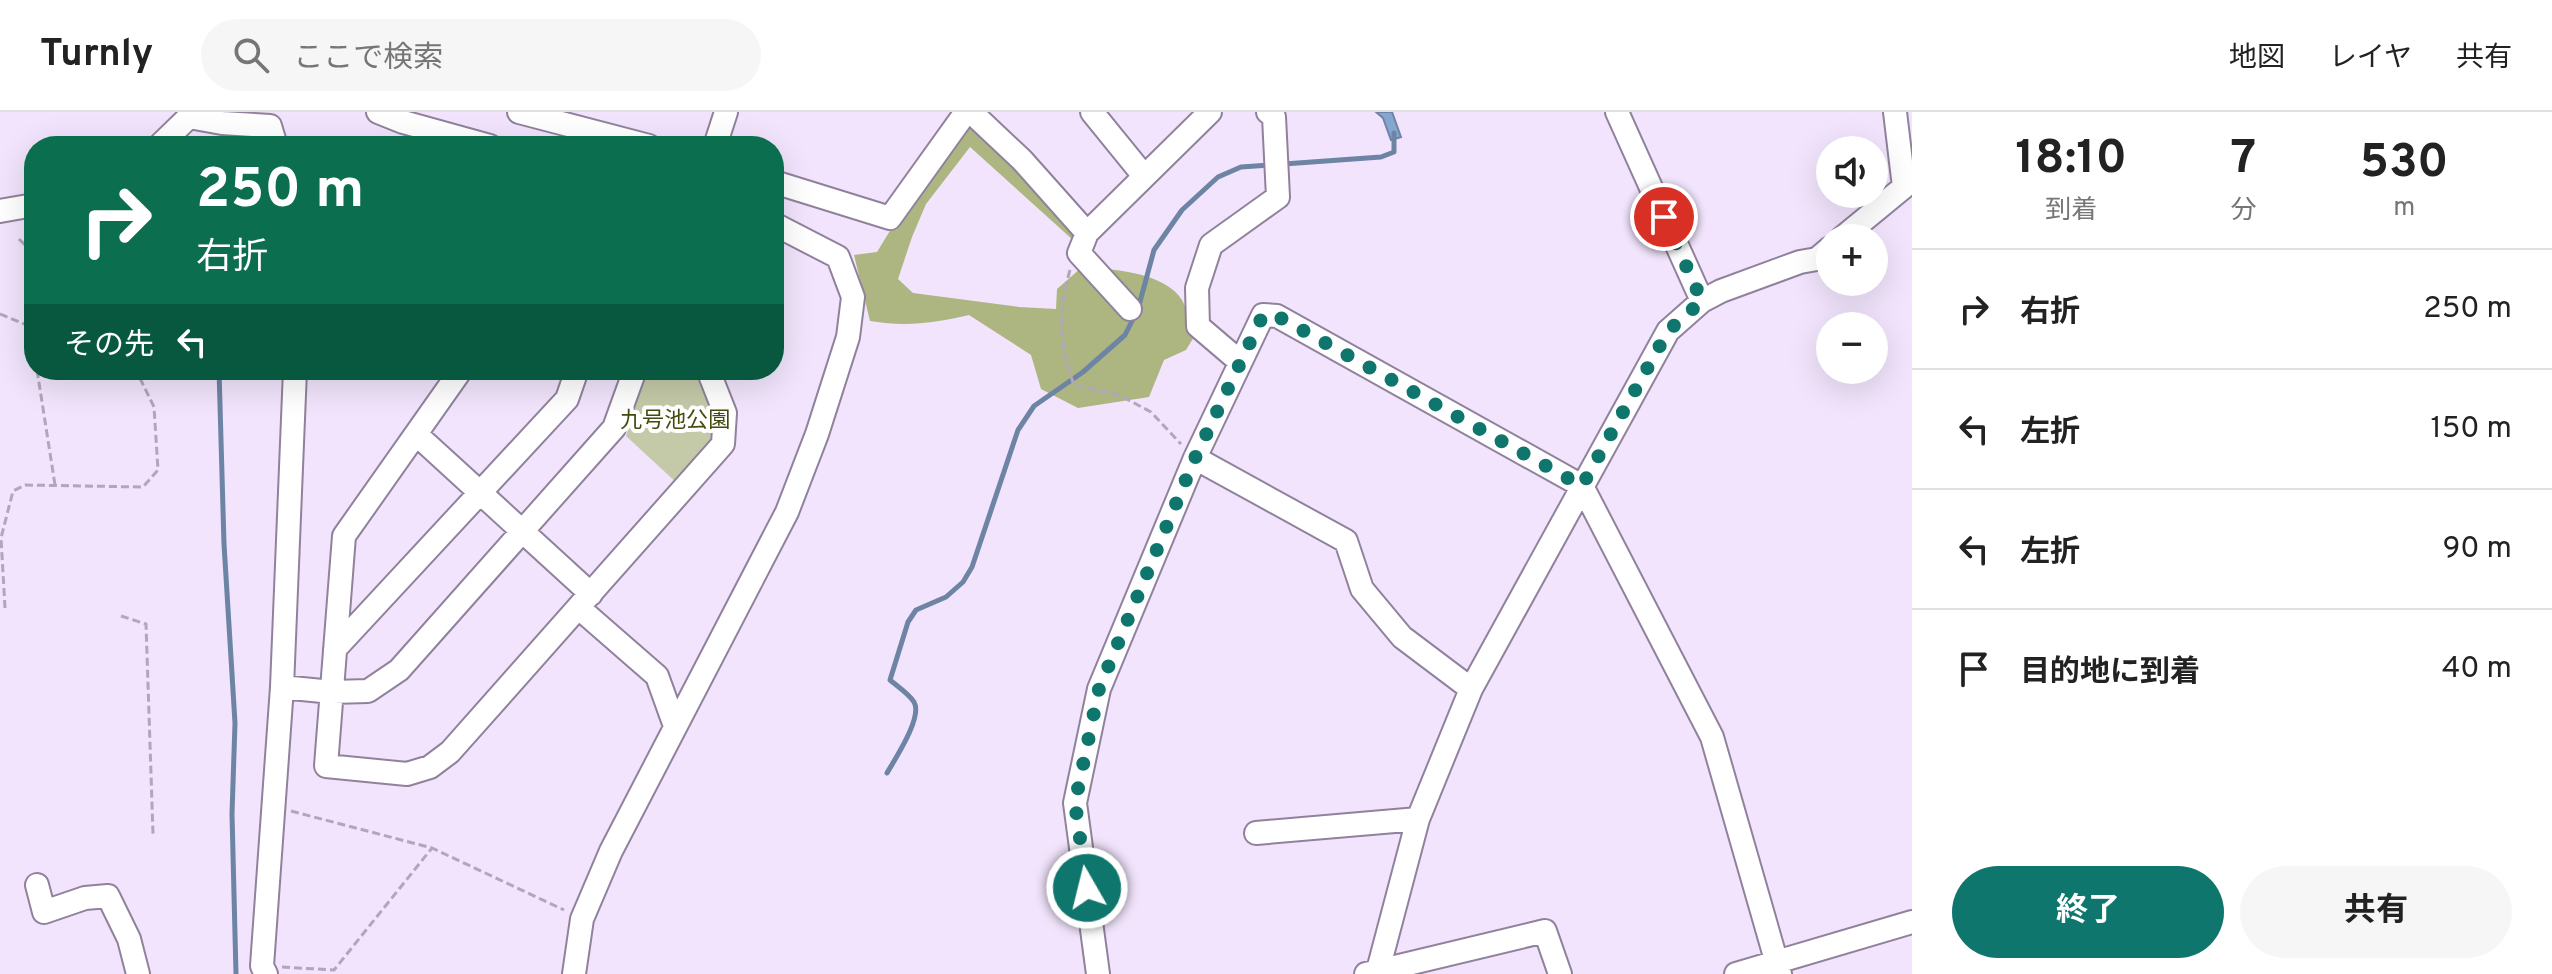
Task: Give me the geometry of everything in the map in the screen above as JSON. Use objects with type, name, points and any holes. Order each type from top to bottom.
[{"type":"street","points":[[378,112],[454,136]]},
{"type":"street","points":[[519,112],[611,136]]},
{"type":"street","points":[[718,136],[726,112]]},
{"type":"street","points":[[784,185],[890,218],[969,112],[1022,160],[1130,309]]},
{"type":"street","points":[[1092,112],[1144,176]]},
{"type":"street","points":[[1083,243],[1144,176],[1210,112]]},
{"type":"street","points":[[1239,361],[1198,326],[1197,288],[1211,245],[1278,197],[1274,117],[1268,112]]},
{"type":"street","points":[[1617,112],[1702,301]]},
{"type":"street","points":[[169,136],[192,114],[222,123],[270,126],[273,136]]},
{"type":"street","points":[[1862,224],[1908,192],[1901,119]]},
{"type":"street","points":[[0,211],[24,207]]},
{"type":"street","points":[[574,974],[582,919],[611,851],[787,512],[817,434],[848,337],[853,297],[838,257],[784,229]]},
{"type":"street","points":[[1373,973],[1418,819],[1471,689],[1668,331],[1702,301],[1721,291],[1816,259]]},
{"type":"street","points":[[1098,974],[1075,803],[1099,689],[1195,458],[1263,315],[1277,316],[1582,486],[1712,737],[1778,968]]},
{"type":"street","points":[[264,970],[271,806],[282,687],[295,380]]},
{"type":"street","points":[[454,380],[344,536],[326,766],[407,774],[430,767],[450,752],[723,444],[725,413],[712,380]]},
{"type":"street","points":[[335,649],[567,399],[574,380]]},
{"type":"street","points":[[282,687],[332,692],[368,691],[399,670],[614,428],[631,380]]},
{"type":"street","points":[[417,435],[522,532],[657,676],[675,726]]},
{"type":"street","points":[[1195,458],[1346,541],[1362,589],[1402,637],[1471,689]]},
{"type":"street","points":[[1256,833],[1418,819]]},
{"type":"street","points":[[37,885],[44,912],[85,898],[108,896],[129,939],[138,974]]},
{"type":"street","points":[[1736,974],[1778,968],[1912,922]]},
{"type":"street","points":[[1373,973],[1545,931],[1560,974]]},
{"type":"path","points":[[19,239],[24,244]]},
{"type":"path","points":[[1083,243],[1069,272],[1060,313],[1065,359],[1074,385],[1119,395],[1151,412],[1195,458]]},
{"type":"path","points":[[0,314],[24,324]]},
{"type":"path","points":[[39,380],[56,486]]},
{"type":"path","points":[[5,608],[1,538],[13,491],[25,485],[143,487],[158,470],[154,407],[141,380]]},
{"type":"path","points":[[121,616],[146,624],[153,834]]},
{"type":"path","points":[[271,806],[432,848],[582,919]]},
{"type":"path","points":[[264,970],[334,970],[432,848]]},
{"type":"green space","points":[[965,123],[1001,152],[1079,237],[1073,240],[970,147],[926,204],[898,279],[913,293],[1056,309],[1057,289],[1081,268],[1121,271],[1163,283],[1182,300],[1194,337],[1186,350],[1164,360],[1149,397],[1078,408],[1041,389],[1031,355],[969,315],[920,323],[870,321],[854,255],[877,252]]},
{"type":"green space","name":"九号池公園","points":[[643,380],[706,380],[715,401],[716,437],[678,484],[626,436]]},
{"type":"water","points":[[1376,112],[1392,112],[1401,137],[1391,140],[1383,118]]},
{"type":"waterway","points":[[1284,164],[1381,157],[1394,152],[1394,133]]},
{"type":"waterway","points":[[887,773],[915,717],[914,702],[890,680],[908,622],[916,610],[946,597],[963,582],[972,567],[1018,430],[1034,406],[1083,372],[1125,335],[1138,309],[1154,250],[1182,210],[1218,177],[1241,167],[1270,165]]},
{"type":"waterway","points":[[219,380],[224,544],[235,723],[232,814],[236,974]]},
{"type":"route","points":[[1087,888],[1075,803],[1099,689],[1195,458],[1263,315],[1277,316],[1582,486],[1668,331],[1702,301],[1664,217]]}]
